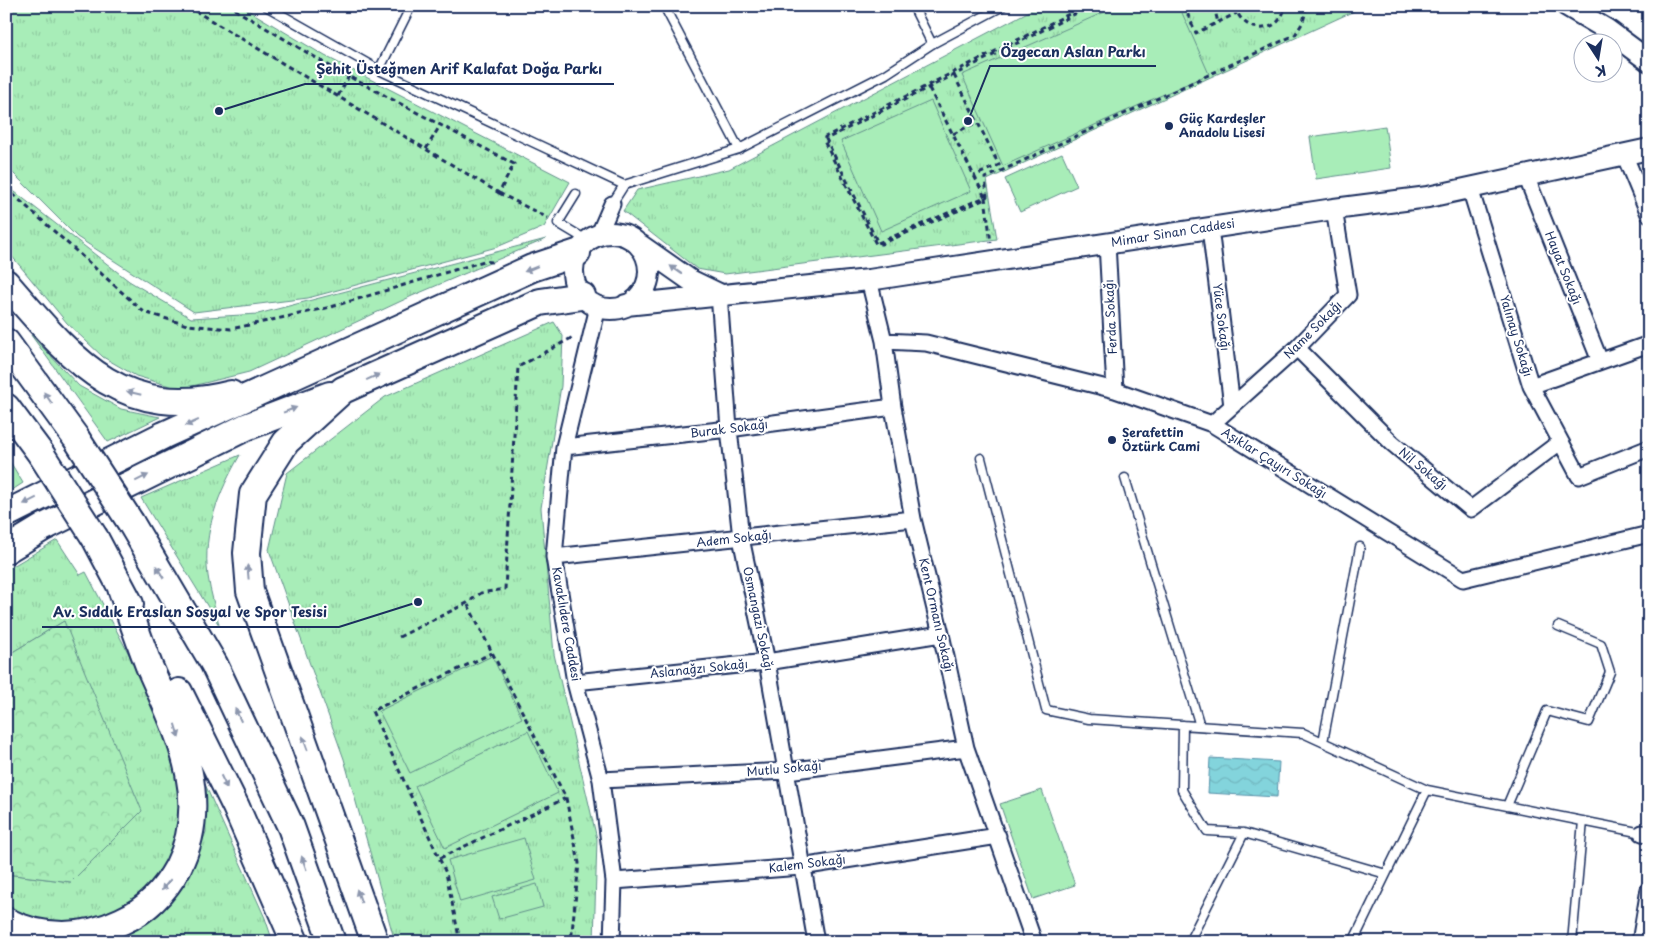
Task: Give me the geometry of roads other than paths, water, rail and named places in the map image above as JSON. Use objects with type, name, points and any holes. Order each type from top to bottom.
[{"type":"highway","points":[[6,514],[164,436],[588,243]]},
{"type":"highway","points":[[6,283],[65,351],[92,372],[120,390],[159,399],[204,401],[251,389],[365,344]]},
{"type":"highway","points":[[6,550],[44,527],[246,427],[343,390],[540,302],[590,301]]},
{"type":"highway","points":[[6,342],[76,438],[131,523],[214,664],[291,828],[332,942]]},
{"type":"highway","points":[[343,390],[286,442],[253,494],[246,553],[250,591],[375,942]]},
{"type":"highway","points":[[6,407],[41,454],[95,538],[174,681],[236,807],[295,942]]},
{"type":"highway","points":[[6,921],[25,931],[56,935],[88,934],[112,926],[132,917],[150,904],[170,881],[186,850],[192,817],[192,790],[184,754],[177,728],[148,664],[121,588]]},
{"type":"main road","points":[[1567,6],[1606,29],[1649,49]]},
{"type":"main road","points":[[1606,29],[1649,61]]},
{"type":"main road","points":[[1624,154],[1649,139]]},
{"type":"main road","name":"Mimar Sinan Caddesi","points":[[626,306],[719,294],[869,280],[1334,209],[1428,197],[1649,149]]},
{"type":"main road","points":[[635,241],[643,249],[648,259],[648,281],[643,291],[626,306],[617,308],[590,301],[573,276],[588,243],[612,233],[624,235],[635,241],[690,280],[719,294]]},
{"type":"street","points":[[1624,154],[1649,214]]},
{"type":"street","name":"Hayat Sokağı","points":[[1526,176],[1600,361]]},
{"type":"street","name":"Yalınay Sokağı","points":[[1470,188],[1531,386],[1579,476],[1649,448]]},
{"type":"street","points":[[588,243],[612,204]]},
{"type":"street","name":"Name Sokağı","points":[[1212,424],[1297,348],[1348,295],[1334,209]]},
{"type":"street","name":"Yüce Sokağı","points":[[1210,228],[1232,406]]},
{"type":"street","name":"Ferda Sokağı","points":[[1107,243],[1115,390]]},
{"type":"street","name":"Kent Ormanı Sokağı","points":[[869,280],[884,342],[893,407],[913,519],[966,748],[1034,942]]},
{"type":"street","name":"Osmangazi Sokağı","points":[[719,294],[729,429],[741,538],[767,662],[787,771],[801,867],[816,942]]},
{"type":"street","name":"Kavaklıdere Caddesi","points":[[590,301],[593,326],[564,447],[554,557],[575,682],[601,780],[614,881],[612,942]]},
{"type":"street","name":"Aşıklar Çayırı Sokağı","points":[[884,342],[926,343],[1115,390],[1212,424],[1463,579],[1649,534]]},
{"type":"street","points":[[1531,386],[1649,344]]},
{"type":"street","name":"Nil Sokağı","points":[[1297,348],[1392,444],[1471,509],[1560,442]]},
{"type":"street","name":"Burak Sokağı","points":[[564,447],[729,429],[893,407]]},
{"type":"street","name":"Adem Sokağı","points":[[554,557],[913,519]]},
{"type":"street","name":"Aslanağzı Sokağı","points":[[575,682],[767,662],[941,634]]},
{"type":"street","name":"Mutlu Sokağı","points":[[601,780],[787,771],[966,748]]},
{"type":"street","name":"Kalem Sokağı","points":[[614,881],[801,867],[998,836]]},
{"type":"street","points":[[1640,942],[1649,888]]},
{"type":"lane","points":[[266,6],[379,70],[624,185]]},
{"type":"lane","points":[[379,70],[411,6]]},
{"type":"lane","points":[[664,6],[739,148]]},
{"type":"lane","points":[[913,6],[932,44]]},
{"type":"lane","points":[[612,204],[624,185],[739,148],[886,74],[932,44],[1003,6]]},
{"type":"lane","points":[[576,194],[558,223],[588,243]]},
{"type":"lane","points":[[981,458],[1046,710],[1089,719],[1304,733],[1426,790],[1645,833]]},
{"type":"lane","points":[[1125,478],[1200,726]]},
{"type":"lane","points":[[1324,742],[1360,547]]},
{"type":"lane","points":[[1507,806],[1547,711],[1589,722],[1610,672],[1601,644],[1558,626]]},
{"type":"lane","points":[[1183,725],[1182,790],[1208,831],[1244,833],[1386,874]]},
{"type":"lane","points":[[1353,942],[1426,790]]},
{"type":"lane","points":[[1572,942],[1583,821]]},
{"type":"lane","points":[[1189,942],[1244,833]]},
{"type":"water","points":[[1210,758],[1279,762],[1277,797],[1208,793]]},
{"type":"place","name":"Şehit Üsteğmen Arif Kalafat Doğa Parkı","points":[[219,111]]},
{"type":"place","name":"Özgecan Aslan Parkı","points":[[968,121]]},
{"type":"place","name":"Güç Kardeşler Anadolu Lisesi","points":[[1169,126]]},
{"type":"place","name":"Şerafettin Öztürk Cami","points":[[1112,440]]},
{"type":"place","name":"Av. Sıddık Eraslan Sosyal ve Spor Tesisi","points":[[418,602]]}]
